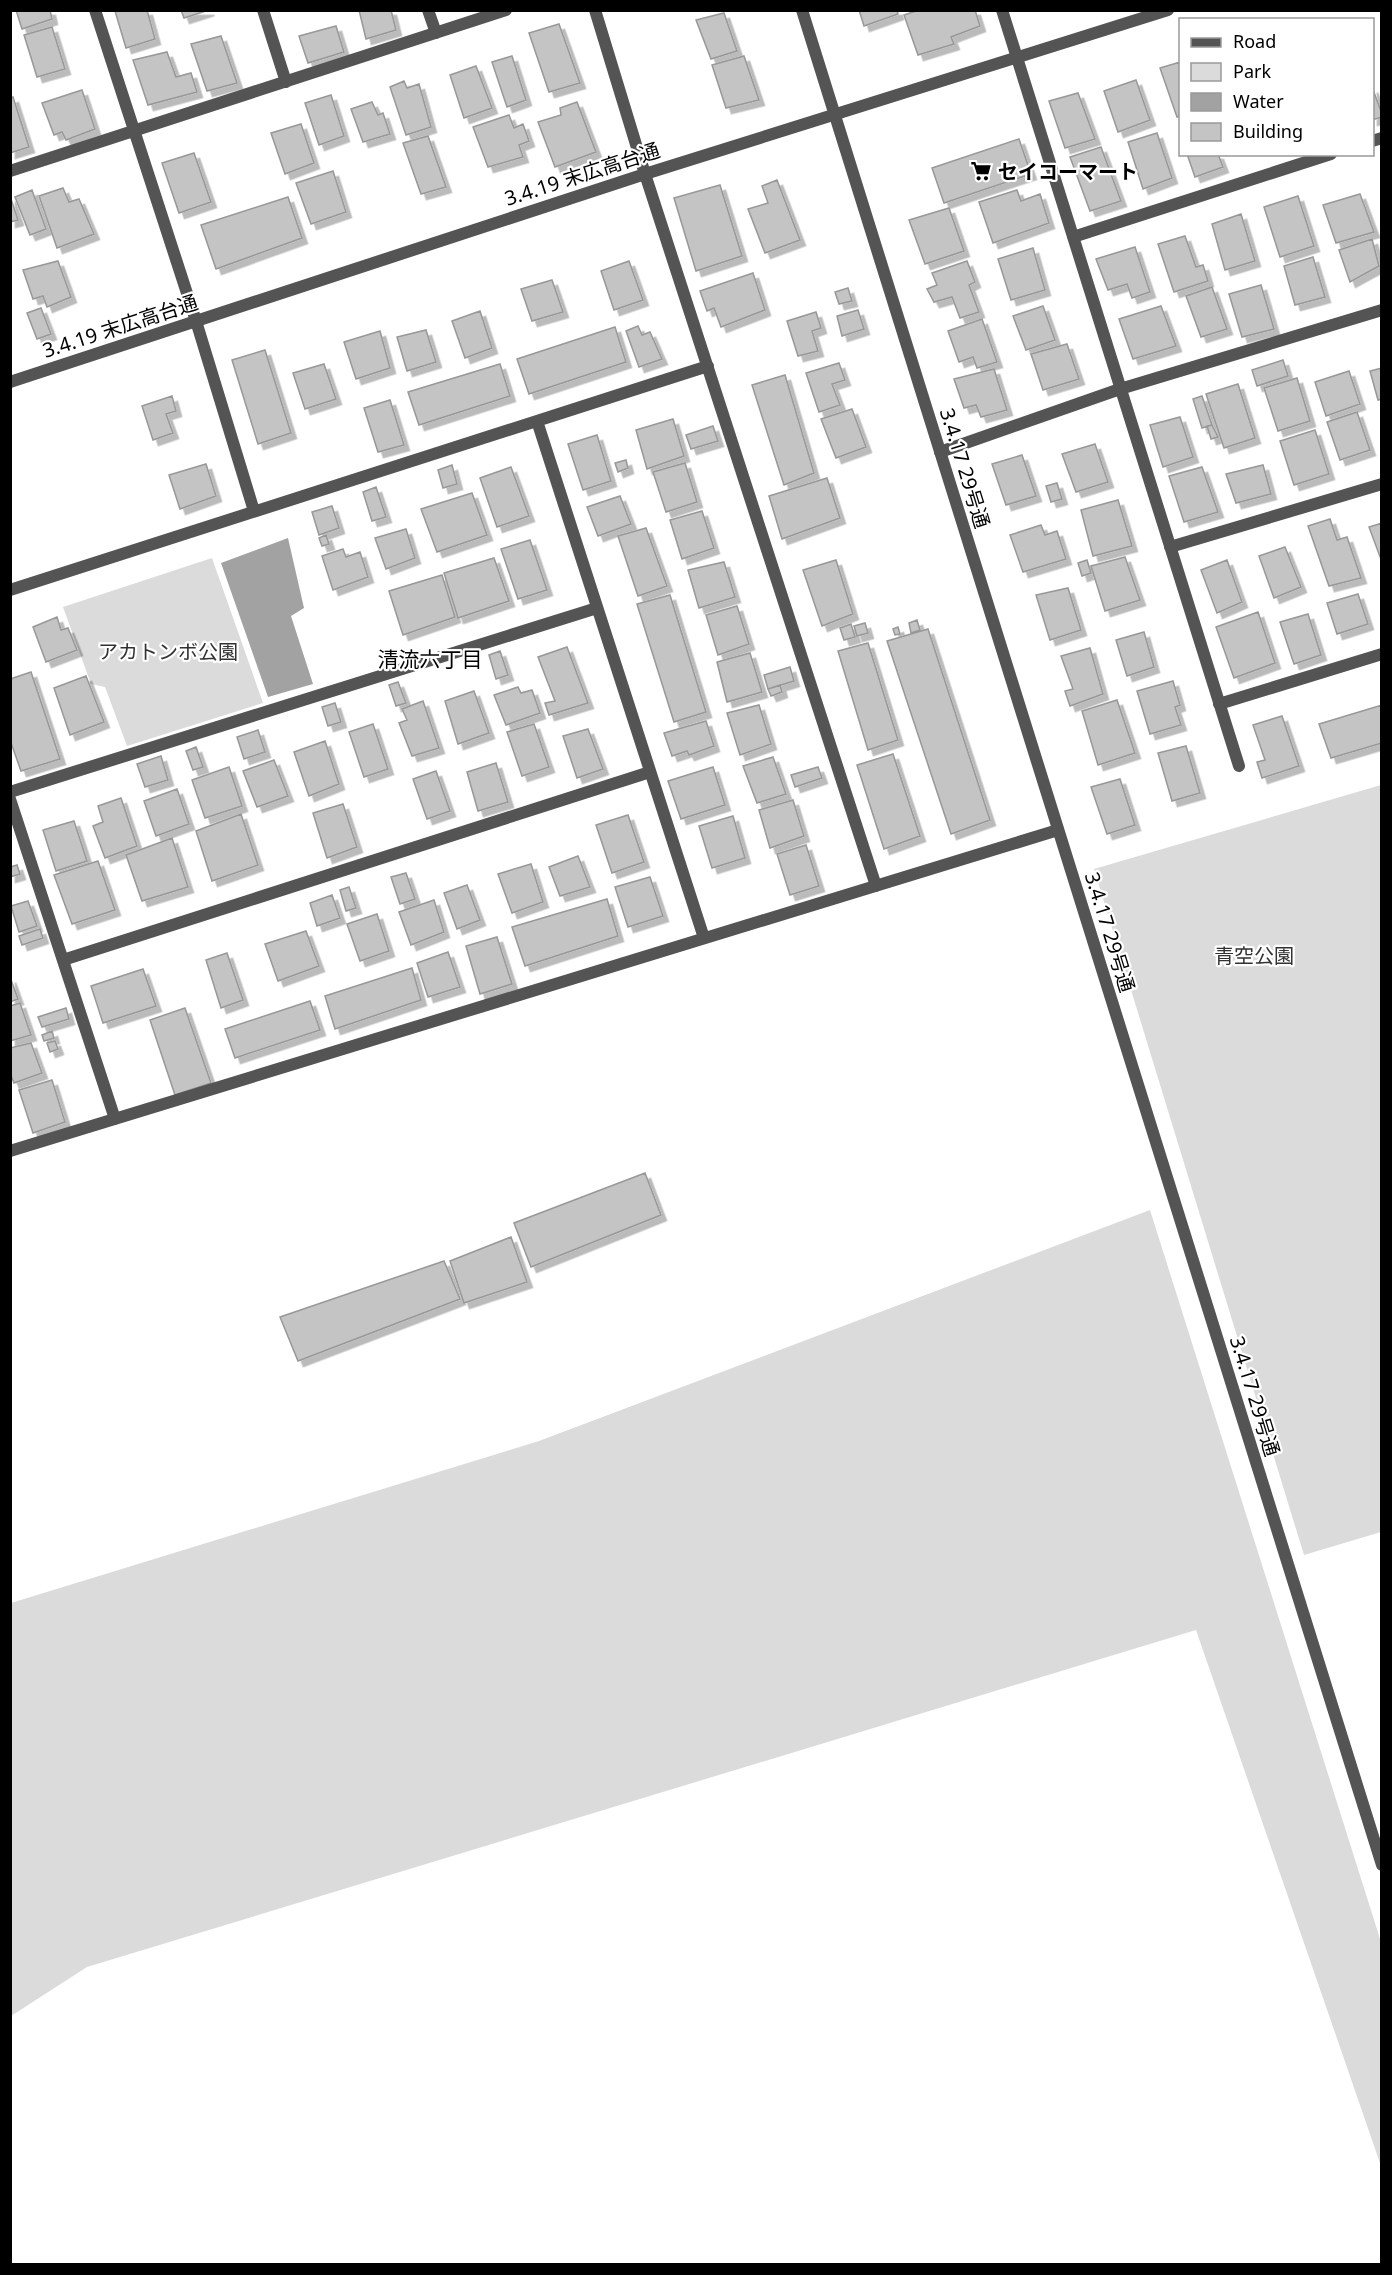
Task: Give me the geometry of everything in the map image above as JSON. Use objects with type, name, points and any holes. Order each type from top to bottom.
[{"type":"street","points":[[95,10],[196,321],[254,511]]},
{"type":"street","points":[[263,10],[286,82]]},
{"type":"street","points":[[428,10],[436,33]]},
{"type":"street","points":[[10,171],[506,10]]},
{"type":"street","points":[[595,10],[645,174],[876,886]]},
{"type":"street","name":"3.4.17 29号通","points":[[802,10],[1382,1865]]},
{"type":"street","points":[[1002,10],[1239,766]]},
{"type":"street","name":"3.4.19 末広高台通","points":[[10,382],[645,174],[1167,10]]},
{"type":"street","points":[[1073,237],[1325,156]]},
{"type":"street","points":[[940,452],[1120,389],[1382,310]]},
{"type":"street","points":[[10,590],[708,366]]},
{"type":"street","points":[[537,420],[704,938]]},
{"type":"street","points":[[1170,547],[1382,484]]},
{"type":"street","points":[[10,792],[597,608]]},
{"type":"street","points":[[1219,704],[1382,654]]},
{"type":"street","points":[[63,960],[650,772]]},
{"type":"street","points":[[10,799],[115,1119]]},
{"type":"street","points":[[10,1151],[1058,830]]},
{"type":"green space","name":"アカトンボ公園","points":[[212,558],[263,703],[127,746],[105,687],[91,684],[63,607]]},
{"type":"green space","name":"青空公園","points":[[1381,785],[1381,1532],[1304,1555],[1094,869]]},
{"type":"green space","points":[[1150,1210],[1381,1942],[1381,2166],[1196,1630],[87,1967],[11,2016],[11,1603],[539,1441]]},
{"type":"water","points":[[288,538],[304,608],[291,616],[313,684],[268,697],[221,563]]},
{"type":"building","points":[[16,10],[50,10],[52,19],[22,29]]},
{"type":"building","points":[[147,10],[155,39],[126,48],[115,11]]},
{"type":"building","points":[[181,10],[209,10],[184,18]]},
{"type":"building","points":[[359,10],[391,10],[396,30],[366,39]]},
{"type":"building","points":[[859,10],[897,10],[898,14],[864,26]]},
{"type":"building","points":[[919,10],[975,10],[980,26],[951,37],[954,44],[918,55],[904,15]]},
{"type":"building","points":[[724,13],[737,51],[711,59],[696,20]]},
{"type":"building","points":[[559,24],[580,83],[549,92],[529,33]]},
{"type":"building","points":[[336,26],[344,52],[308,63],[299,36]]},
{"type":"building","points":[[52,27],[65,69],[37,77],[24,35]]},
{"type":"building","points":[[221,36],[237,83],[207,91],[191,44]]},
{"type":"building","points":[[167,52],[176,77],[191,73],[197,92],[148,105],[133,60]]},
{"type":"building","points":[[512,56],[526,100],[507,107],[492,62]]},
{"type":"building","points":[[744,56],[759,100],[726,108],[712,65]]},
{"type":"building","points":[[1179,62],[1179,116],[1177,117],[1160,68]]},
{"type":"building","points":[[476,66],[492,108],[464,118],[450,75]]},
{"type":"building","points":[[1136,80],[1150,120],[1118,132],[1104,91]]},
{"type":"building","points":[[404,81],[407,88],[419,84],[431,127],[406,135],[390,87]]},
{"type":"building","points":[[82,90],[95,129],[66,140],[62,132],[54,135],[42,103]]},
{"type":"building","points":[[1374,92],[1382,114],[1382,117],[1374,119]]},
{"type":"building","points":[[1078,93],[1095,139],[1065,148],[1049,101]]},
{"type":"building","points":[[331,95],[344,136],[319,145],[305,103]]},
{"type":"building","points":[[13,97],[29,147],[10,153],[10,98]]},
{"type":"building","points":[[372,102],[378,115],[383,113],[390,134],[363,142],[351,109]]},
{"type":"building","points":[[577,102],[596,152],[555,167],[538,122],[561,115],[560,108]]},
{"type":"building","points":[[509,115],[514,128],[523,124],[529,141],[519,145],[523,157],[488,167],[473,127]]},
{"type":"building","points":[[301,124],[314,163],[285,174],[271,133]]},
{"type":"building","points":[[1157,133],[1172,178],[1143,189],[1128,142]]},
{"type":"building","points":[[428,136],[446,187],[421,194],[403,143]]},
{"type":"building","name":"セイコーマート","points":[[1019,139],[1031,174],[944,203],[932,168]]},
{"type":"building","points":[[1101,147],[1121,201],[1090,211],[1070,157]]},
{"type":"building","points":[[194,153],[211,202],[179,213],[162,163]]},
{"type":"building","points":[[1188,156],[1219,156],[1223,167],[1195,177]]},
{"type":"building","points":[[333,171],[346,212],[311,224],[296,183]]},
{"type":"building","points":[[777,180],[800,240],[765,253],[748,209],[768,203],[762,186]]},
{"type":"building","points":[[720,185],[742,256],[696,271],[674,198]]},
{"type":"building","points":[[63,188],[69,202],[79,199],[94,234],[57,248],[39,196]]},
{"type":"building","points":[[32,190],[46,229],[30,235],[15,197]]},
{"type":"building","points":[[1017,190],[1021,201],[1040,194],[1049,223],[993,243],[979,202]]},
{"type":"building","points":[[1360,194],[1374,232],[1336,243],[1323,205]]},
{"type":"building","points":[[10,196],[18,220],[10,222]]},
{"type":"building","points":[[1298,196],[1314,246],[1280,257],[1264,207]]},
{"type":"building","points":[[288,197],[302,238],[216,269],[201,225]]},
{"type":"building","points":[[949,208],[964,251],[925,264],[909,220]]},
{"type":"building","points":[[1241,214],[1255,261],[1225,270],[1212,224]]},
{"type":"building","points":[[1185,236],[1196,267],[1203,265],[1208,281],[1174,292],[1158,244]]},
{"type":"building","points":[[1372,239],[1379,266],[1350,282],[1339,250]]},
{"type":"building","points":[[1135,247],[1150,292],[1132,298],[1127,284],[1108,290],[1096,259]]},
{"type":"building","points":[[1033,248],[1045,290],[1011,300],[998,259]]},
{"type":"building","points":[[1313,257],[1325,297],[1295,305],[1284,266]]},
{"type":"building","points":[[58,261],[71,297],[47,307],[43,296],[33,299],[23,270]]},
{"type":"building","points":[[629,261],[643,300],[614,310],[601,271]]},
{"type":"building","points":[[967,261],[975,282],[969,285],[979,312],[960,318],[952,297],[934,302],[927,289],[937,285],[932,273]]},
{"type":"building","points":[[753,273],[765,310],[721,327],[714,308],[707,311],[700,291]]},
{"type":"building","points":[[552,280],[563,312],[532,321],[521,289]]},
{"type":"building","points":[[1261,285],[1274,329],[1242,337],[1229,294]]},
{"type":"building","points":[[1212,287],[1227,329],[1201,337],[1186,296]]},
{"type":"building","points":[[848,288],[852,301],[839,304],[835,292]]},
{"type":"building","points":[[1043,306],[1055,340],[1026,350],[1013,316]]},
{"type":"building","points":[[1161,306],[1176,346],[1133,359],[1119,319]]},
{"type":"building","points":[[41,308],[51,334],[37,339],[27,313]]},
{"type":"building","points":[[858,310],[864,329],[842,336],[837,316]]},
{"type":"building","points":[[480,311],[492,348],[465,358],[452,321]]},
{"type":"building","points":[[816,312],[821,328],[812,331],[818,351],[798,356],[787,321]]},
{"type":"building","points":[[982,319],[997,362],[977,368],[973,357],[959,362],[948,331]]},
{"type":"building","points":[[638,326],[642,335],[650,332],[662,359],[639,367],[626,331]]},
{"type":"building","points":[[615,327],[626,362],[529,394],[517,359]]},
{"type":"building","points":[[426,330],[436,362],[407,371],[397,337]]},
{"type":"building","points":[[380,331],[390,368],[356,379],[344,342]]},
{"type":"building","points":[[1067,344],[1079,379],[1043,390],[1031,354]]},
{"type":"building","points":[[265,350],[291,433],[258,444],[232,360]]},
{"type":"building","points":[[1283,360],[1288,376],[1257,386],[1252,370]]},
{"type":"building","points":[[839,363],[845,380],[832,384],[840,405],[819,412],[806,373]]},
{"type":"building","points":[[324,364],[336,399],[305,409],[293,373]]},
{"type":"building","points":[[500,364],[510,396],[419,425],[408,392]]},
{"type":"building","points":[[1382,368],[1382,399],[1378,400],[1370,371]]},
{"type":"building","points":[[994,369],[1007,410],[981,417],[976,405],[964,408],[954,379]]},
{"type":"building","points":[[1349,371],[1360,404],[1326,416],[1315,382]]},
{"type":"building","points":[[785,375],[814,473],[784,485],[752,385]]},
{"type":"building","points":[[1297,378],[1310,421],[1278,431],[1264,388]]},
{"type":"building","points":[[1238,384],[1255,438],[1224,448],[1206,394]]},
{"type":"building","points":[[172,396],[176,411],[166,414],[173,433],[153,440],[142,406]]},
{"type":"building","points":[[1202,396],[1212,425],[1202,428],[1193,399]]},
{"type":"building","points":[[390,400],[404,445],[378,452],[364,408]]},
{"type":"building","points":[[852,409],[866,447],[836,458],[821,419]]},
{"type":"building","points":[[1357,412],[1370,450],[1340,460],[1327,422]]},
{"type":"building","points":[[1180,417],[1193,457],[1163,467],[1150,425]]},
{"type":"building","points":[[673,419],[684,456],[647,469],[636,430]]},
{"type":"building","points":[[1212,425],[1218,437],[1211,439],[1207,426]]},
{"type":"building","points":[[713,426],[718,441],[691,449],[686,435]]},
{"type":"building","points":[[1315,430],[1329,474],[1294,485],[1280,441]]},
{"type":"building","points":[[597,435],[611,481],[583,490],[568,444]]},
{"type":"building","points":[[1095,444],[1108,482],[1076,492],[1062,454]]},
{"type":"building","points":[[1022,455],[1036,496],[1006,505],[992,464]]},
{"type":"building","points":[[626,460],[628,468],[618,472],[615,463]]},
{"type":"building","points":[[685,463],[697,502],[666,512],[653,472]]},
{"type":"building","points":[[206,464],[216,496],[180,509],[169,475]]},
{"type":"building","points":[[452,465],[457,484],[443,488],[438,470]]},
{"type":"building","points":[[1263,465],[1271,494],[1236,503],[1226,474]]},
{"type":"building","points":[[511,467],[529,516],[497,527],[480,478]]},
{"type":"building","points":[[1202,467],[1218,512],[1184,522],[1169,476]]},
{"type":"building","points":[[827,478],[840,518],[782,539],[769,496]]},
{"type":"building","points":[[1057,483],[1062,499],[1051,502],[1046,486]]},
{"type":"building","points":[[376,487],[386,517],[372,521],[363,492]]},
{"type":"building","points":[[472,493],[487,535],[437,552],[421,509]]},
{"type":"building","points":[[620,496],[631,524],[598,536],[587,507]]},
{"type":"building","points":[[1118,500],[1132,546],[1093,556],[1081,510]]},
{"type":"building","points":[[332,506],[339,528],[319,535],[312,512]]},
{"type":"building","points":[[702,511],[714,548],[682,559],[670,520]]},
{"type":"building","points":[[1330,519],[1337,540],[1347,537],[1361,578],[1329,586],[1308,526]]},
{"type":"building","points":[[1382,523],[1382,562],[1369,527]]},
{"type":"building","points":[[1041,525],[1045,535],[1057,531],[1066,559],[1023,572],[1010,535]]},
{"type":"building","points":[[646,528],[667,586],[638,596],[618,536]]},
{"type":"building","points":[[406,529],[415,558],[386,569],[375,538]]},
{"type":"building","points":[[326,535],[329,544],[322,546],[319,538]]},
{"type":"building","points":[[530,540],[547,590],[518,599],[501,549]]},
{"type":"building","points":[[1285,547],[1301,587],[1274,598],[1259,556]]},
{"type":"building","points":[[343,549],[346,557],[360,552],[368,577],[333,590],[322,556]]},
{"type":"building","points":[[1125,557],[1140,600],[1105,611],[1091,566]]},
{"type":"building","points":[[494,558],[509,601],[458,618],[444,573]]},
{"type":"building","points":[[836,560],[853,614],[822,626],[803,570]]},
{"type":"building","points":[[1087,560],[1091,573],[1082,576],[1078,563]]},
{"type":"building","points":[[1227,560],[1242,602],[1217,613],[1201,570]]},
{"type":"building","points":[[724,562],[735,597],[699,608],[688,570]]},
{"type":"building","points":[[442,575],[455,617],[403,635],[389,591]]},
{"type":"building","points":[[1068,588],[1081,630],[1050,640],[1036,595]]},
{"type":"building","points":[[1358,594],[1368,624],[1337,634],[1327,603]]},
{"type":"building","points":[[670,595],[706,712],[674,722],[637,604]]},
{"type":"building","points":[[737,606],[749,644],[718,655],[706,615]]},
{"type":"building","points":[[1258,612],[1275,663],[1234,678],[1216,627]]},
{"type":"building","points":[[1308,614],[1321,655],[1294,664],[1280,622]]},
{"type":"building","points":[[57,617],[61,630],[68,628],[77,650],[46,662],[33,627]]},
{"type":"building","points":[[917,620],[920,630],[911,633],[909,623]]},
{"type":"building","points":[[865,623],[868,633],[857,636],[854,626]]},
{"type":"building","points":[[851,624],[855,637],[844,640],[840,628]]},
{"type":"building","points":[[898,627],[900,634],[895,635],[893,629]]},
{"type":"building","points":[[928,629],[990,820],[951,834],[887,641]]},
{"type":"building","points":[[1144,632],[1154,667],[1127,676],[1116,640]]},
{"type":"building","points":[[868,643],[898,740],[868,750],[838,651]]},
{"type":"building","points":[[567,647],[588,703],[549,715],[545,703],[555,701],[538,657]]},
{"type":"building","points":[[1090,648],[1103,694],[1070,706],[1065,691],[1073,689],[1061,656]]},
{"type":"building","points":[[500,651],[508,675],[496,679],[489,655]]},
{"type":"building","points":[[750,653],[762,692],[727,702],[717,662]]},
{"type":"building","points":[[790,667],[794,681],[768,689],[764,675]]},
{"type":"building","points":[[31,672],[60,759],[21,771],[10,740],[10,679]]},
{"type":"building","points":[[86,676],[104,722],[70,735],[54,688]]},
{"type":"building","points":[[1173,681],[1180,705],[1175,707],[1181,725],[1150,734],[1137,691]]},
{"type":"building","points":[[398,682],[406,703],[396,706],[389,685]]},
{"type":"building","points":[[780,685],[782,692],[771,696],[768,689]]},
{"type":"building","points":[[518,687],[521,693],[532,690],[540,713],[506,725],[494,695]]},
{"type":"building","points":[[474,691],[489,733],[458,744],[445,701]]},
{"type":"building","points":[[1117,700],[1135,753],[1098,765],[1082,711]]},
{"type":"building","points":[[423,701],[439,748],[412,756],[399,723],[407,720],[402,709]]},
{"type":"building","points":[[335,703],[341,722],[328,726],[322,707]]},
{"type":"building","points":[[759,705],[771,744],[740,755],[727,713]]},
{"type":"building","points":[[1382,705],[1382,743],[1331,758],[1319,724]]},
{"type":"building","points":[[1282,716],[1299,766],[1262,778],[1257,762],[1265,760],[1253,725]]},
{"type":"building","points":[[706,721],[714,746],[689,755],[687,751],[672,756],[664,733]]},
{"type":"building","points":[[373,724],[388,769],[364,777],[349,732]]},
{"type":"building","points":[[534,724],[549,767],[522,776],[507,732]]},
{"type":"building","points":[[588,729],[603,769],[577,778],[563,736]]},
{"type":"building","points":[[258,730],[265,752],[244,759],[237,737]]},
{"type":"building","points":[[325,741],[339,784],[309,796],[294,752]]},
{"type":"building","points":[[1186,746],[1200,793],[1172,801],[1158,753]]},
{"type":"building","points":[[196,747],[203,767],[193,770],[186,751]]},
{"type":"building","points":[[893,754],[920,836],[884,849],[857,765]]},
{"type":"building","points":[[161,756],[168,780],[145,787],[137,764]]},
{"type":"building","points":[[773,757],[786,794],[757,803],[743,766]]},
{"type":"building","points":[[274,760],[288,796],[257,807],[243,771]]},
{"type":"building","points":[[496,763],[508,802],[478,811],[467,772]]},
{"type":"building","points":[[229,767],[242,806],[205,818],[192,780]]},
{"type":"building","points":[[713,767],[725,805],[681,819],[668,781]]},
{"type":"building","points":[[818,767],[822,778],[795,787],[791,775]]},
{"type":"building","points":[[436,771],[450,811],[427,819],[413,779]]},
{"type":"building","points":[[1120,779],[1135,825],[1107,834],[1091,787]]},
{"type":"building","points":[[177,789],[189,824],[156,836],[144,801]]},
{"type":"building","points":[[121,798],[137,846],[105,858],[93,826],[103,822],[98,806]]},
{"type":"building","points":[[793,800],[804,836],[770,848],[759,810]]},
{"type":"building","points":[[343,804],[357,847],[327,858],[313,813]]},
{"type":"building","points":[[241,814],[258,865],[212,881],[196,831]]},
{"type":"building","points":[[628,815],[644,862],[612,873],[596,825]]},
{"type":"building","points":[[733,816],[745,858],[712,868],[699,826]]},
{"type":"building","points":[[74,821],[87,861],[56,871],[43,830]]},
{"type":"building","points":[[172,838],[188,887],[142,901],[126,855]]},
{"type":"building","points":[[806,845],[819,886],[790,895],[777,854]]},
{"type":"building","points":[[578,856],[590,887],[560,896],[549,867]]},
{"type":"building","points":[[98,861],[115,910],[72,924],[54,875]]},
{"type":"building","points":[[531,864],[543,902],[512,913],[498,874]]},
{"type":"building","points":[[17,865],[20,874],[10,877],[10,867]]},
{"type":"building","points":[[406,873],[415,899],[400,904],[391,877]]},
{"type":"building","points":[[650,877],[663,916],[628,927],[615,887]]},
{"type":"building","points":[[467,885],[480,920],[457,929],[444,893]]},
{"type":"building","points":[[349,887],[356,908],[346,911],[340,890]]},
{"type":"building","points":[[332,895],[340,918],[317,926],[310,903]]},
{"type":"building","points":[[607,899],[618,936],[525,966],[512,927]]},
{"type":"building","points":[[434,900],[444,932],[411,945],[399,912]]},
{"type":"building","points":[[28,901],[37,926],[19,932],[11,906]]},
{"type":"building","points":[[377,914],[389,951],[360,961],[347,924]]},
{"type":"building","points":[[40,929],[43,938],[22,945],[19,936]]},
{"type":"building","points":[[306,931],[319,966],[278,981],[265,944]]},
{"type":"building","points":[[497,937],[512,984],[480,994],[466,946]]},
{"type":"building","points":[[448,952],[460,987],[428,997],[417,963]]},
{"type":"building","points":[[227,953],[243,1000],[221,1008],[206,960]]},
{"type":"building","points":[[412,968],[421,1000],[335,1029],[325,996]]},
{"type":"building","points":[[143,969],[156,1006],[103,1023],[91,986]]},
{"type":"building","points":[[10,977],[18,999],[10,1002]]},
{"type":"building","points":[[310,1001],[320,1030],[235,1058],[225,1029]]},
{"type":"building","points":[[20,1003],[31,1035],[10,1041],[10,1006]]},
{"type":"building","points":[[66,1008],[69,1019],[42,1027],[38,1017]]},
{"type":"building","points":[[185,1008],[211,1083],[175,1095],[150,1020]]},
{"type":"building","points":[[52,1031],[54,1038],[44,1041],[42,1035]]},
{"type":"building","points":[[55,1041],[58,1049],[50,1052],[47,1043]]},
{"type":"building","points":[[31,1043],[42,1073],[14,1083],[10,1073],[10,1048]]},
{"type":"building","points":[[52,1080],[65,1122],[33,1133],[19,1090]]},
{"type":"building","points":[[645,1173],[661,1215],[531,1267],[514,1223]]},
{"type":"building","points":[[511,1237],[527,1282],[464,1303],[450,1261]]},
{"type":"building","points":[[444,1261],[460,1299],[298,1361],[280,1317]]},
{"type":"place","name":"セイコーマート","points":[[981,171]]},
{"type":"district","name":"清流六丁目","points":[[430,659]]}]
